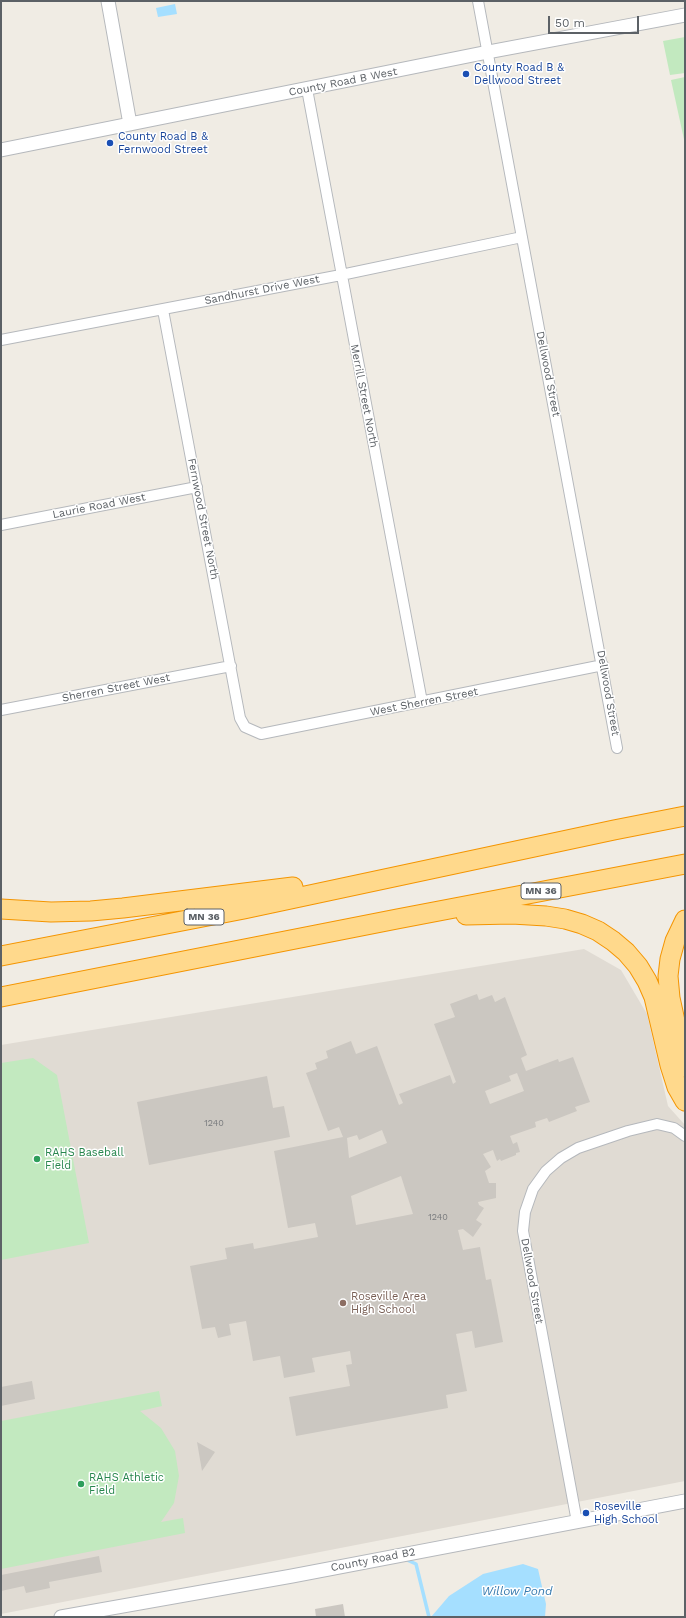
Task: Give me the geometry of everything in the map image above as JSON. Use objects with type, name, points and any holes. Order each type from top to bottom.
[{"type":"highway","name":"MN 36","points":[[1,956],[244,909],[685,816]]},
{"type":"highway","name":"MN 36","points":[[1,997],[685,864]]},
{"type":"highway","points":[[1,909],[51,912],[123,908],[406,874]]},
{"type":"highway","points":[[397,919],[512,914],[546,916],[582,924],[603,934],[626,952],[638,966],[647,981],[654,997],[670,1065],[677,1086],[685,1101]]},
{"type":"highway","points":[[685,920],[674,941],[668,976],[670,998],[685,1067]]},
{"type":"street","points":[[108,1],[130,124]]},
{"type":"street","name":"Dellwood Street","points":[[478,1],[603,665],[617,748]]},
{"type":"street","name":"County Road B West","points":[[1,150],[488,52],[685,15]]},
{"type":"street","name":"Merrill Street North","points":[[307,89],[422,702]]},
{"type":"street","name":"Sandhurst Drive West","points":[[1,340],[341,275],[522,237]]},
{"type":"street","name":"Fernwood Street North","points":[[163,310],[240,718],[245,727]]},
{"type":"street","name":"Laurie Road West","points":[[1,525],[197,487]]},
{"type":"street","name":"West Sherren Street","points":[[245,727],[261,734],[603,665]]},
{"type":"street","name":"Sherren Street West","points":[[1,710],[231,666]]},
{"type":"street","name":"Dellwood Street","points":[[576,1522],[523,1231],[525,1212],[533,1189],[546,1171],[561,1158],[578,1148],[628,1131],[657,1124],[674,1128],[685,1136]]},
{"type":"street","name":"County Road B2","points":[[61,1617],[75,1616],[292,1576],[685,1501]]},
{"type":"shaded area","name":"Roseville Area High School","points":[[584,949],[621,970],[647,1014],[668,1106],[685,1125],[685,1481],[1,1614],[1,1045]]},
{"type":"green space","points":[[685,37],[685,73],[670,75],[663,41]]},
{"type":"green space","points":[[685,77],[685,144],[671,80]]},
{"type":"green space","name":"RAHS Baseball Field","points":[[33,1058],[57,1075],[89,1243],[1,1260],[1,1063]]},
{"type":"green space","name":"RAHS Athletic Field","points":[[159,1391],[162,1406],[140,1411],[161,1428],[175,1451],[179,1476],[174,1503],[161,1522],[183,1518],[185,1533],[1,1569],[1,1421]]},
{"type":"water","points":[[175,4],[177,14],[158,17],[156,8]]},
{"type":"water","name":"Willow Pond","points":[[523,1564],[538,1569],[546,1604],[545,1617],[431,1617],[449,1596],[483,1574]]},
{"type":"building","name":"Roseville Area High School","points":[[477,994],[479,1000],[492,995],[495,1002],[505,997],[527,1055],[521,1058],[526,1071],[558,1059],[559,1062],[573,1057],[590,1102],[575,1107],[577,1111],[549,1122],[547,1118],[535,1122],[536,1127],[510,1136],[513,1144],[517,1142],[520,1152],[516,1153],[516,1155],[501,1161],[500,1159],[497,1161],[493,1150],[483,1154],[491,1167],[485,1171],[489,1183],[496,1183],[496,1198],[478,1202],[479,1205],[484,1208],[476,1220],[482,1224],[473,1237],[463,1229],[458,1230],[463,1250],[480,1247],[486,1280],[491,1279],[503,1342],[475,1348],[472,1331],[456,1334],[467,1391],[446,1395],[448,1408],[296,1436],[289,1397],[350,1386],[346,1365],[352,1364],[350,1351],[312,1358],[315,1372],[284,1378],[280,1356],[253,1361],[246,1321],[229,1324],[231,1335],[218,1338],[215,1327],[202,1329],[190,1266],[227,1259],[225,1248],[253,1243],[254,1249],[318,1237],[315,1223],[288,1228],[274,1151],[343,1137],[339,1127],[328,1131],[306,1073],[317,1069],[315,1063],[328,1058],[326,1051],[351,1041],[356,1054],[377,1046],[399,1105],[403,1103],[399,1094],[450,1075],[453,1084],[456,1082],[434,1024],[455,1017],[450,1004]],"holes":[[[517,1073],[524,1091],[490,1104],[485,1091],[511,1081],[509,1076]],[[382,1130],[387,1143],[349,1158],[347,1138],[357,1135],[359,1140]],[[401,1176],[413,1214],[356,1225],[351,1196]]]},
{"type":"building","points":[[267,1076],[273,1108],[284,1106],[290,1137],[149,1165],[137,1102]]},
{"type":"building","points":[[32,1381],[35,1399],[1,1406],[1,1387]]},
{"type":"building","points":[[197,1442],[215,1452],[202,1471]]},
{"type":"building","points":[[99,1556],[102,1572],[49,1582],[50,1588],[26,1593],[24,1586],[1,1591],[1,1575]]},
{"type":"building","points":[[343,1604],[345,1617],[316,1617],[315,1609]]},
{"type":"waterway","points":[[405,1559],[416,1564],[429,1617]]},
{"type":"place","name":"County Road B & Dellwood Street","points":[[466,74]]},
{"type":"place","name":"County Road B & Fernwood Street","points":[[110,143]]},
{"type":"place","name":"RAHS Baseball Field","points":[[37,1159]]},
{"type":"place","name":"Roseville Area High School","points":[[343,1303]]},
{"type":"place","name":"RAHS Athletic Field","points":[[81,1484]]},
{"type":"place","name":"Roseville High School","points":[[586,1513]]}]
